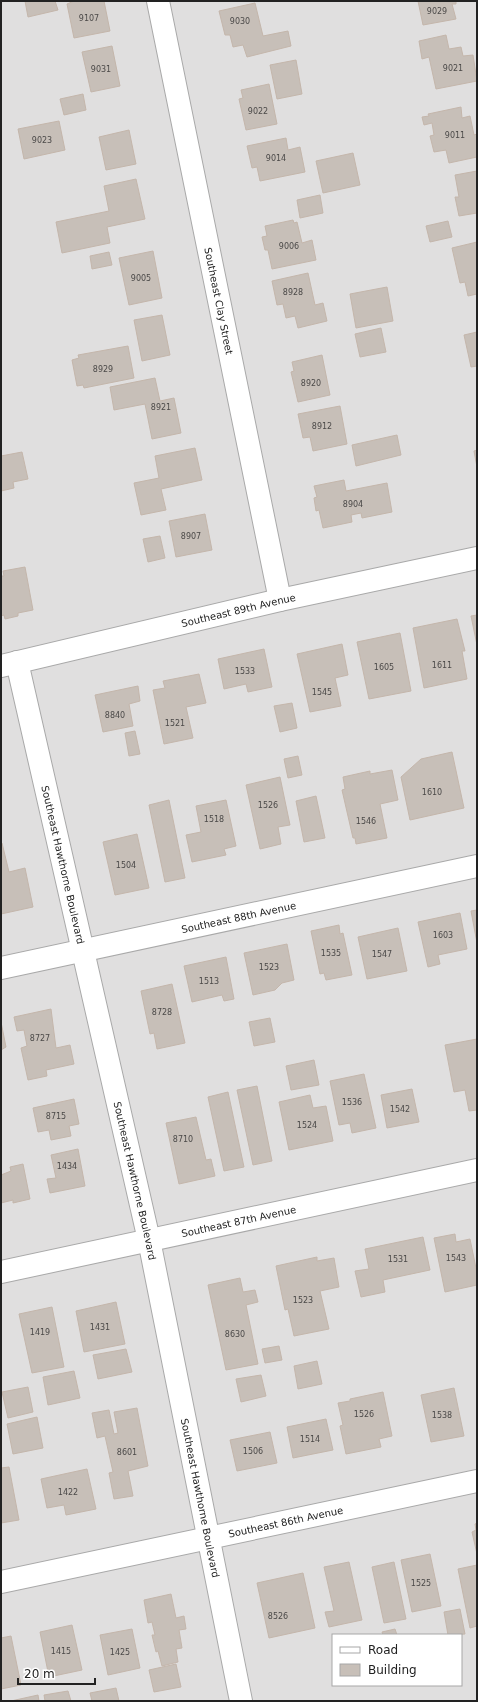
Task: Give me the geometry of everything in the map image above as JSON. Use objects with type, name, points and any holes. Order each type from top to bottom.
[{"type":"street","name":"Southeast Clay Street","points":[[158,1],[280,600]]},
{"type":"street","name":"Southeast 89th Avenue","points":[[9,664],[280,600],[477,558]]},
{"type":"street","name":"Southeast Hawthorne Boulevard","points":[[9,664],[83,950],[149,1240],[241,1701]]},
{"type":"street","name":"Southeast 88th Avenue","points":[[1,968],[477,866]]},
{"type":"street","name":"Southeast 87th Avenue","points":[[1,1272],[477,1170]]},
{"type":"street","name":"Southeast 86th Avenue","points":[[1,1582],[477,1481]]},
{"type":"shaded area","points":[[1,1],[477,1],[477,1701],[1,1701]]},
{"type":"building","points":[[25,1],[55,1],[58,10],[28,17]]},
{"type":"building","points":[[74,1],[104,1],[110,31],[74,38],[67,4]]},
{"type":"building","points":[[418,1],[456,1],[456,4],[452,4],[456,19],[423,25]]},
{"type":"building","points":[[255,3],[263,36],[288,31],[291,46],[247,57],[243,45],[233,47],[230,35],[225,35],[219,11]]},
{"type":"building","points":[[446,35],[449,49],[461,47],[463,56],[473,55],[477,81],[436,89],[429,57],[422,59],[419,41]]},
{"type":"building","points":[[112,46],[120,86],[91,92],[82,52]]},
{"type":"building","points":[[296,60],[302,94],[277,99],[270,65]]},
{"type":"building","points":[[269,84],[277,124],[246,130],[239,99],[243,98],[241,90]]},
{"type":"building","points":[[83,94],[86,110],[64,115],[60,99]]},
{"type":"building","points":[[461,107],[462,118],[470,116],[474,135],[477,134],[477,157],[449,163],[446,150],[434,152],[430,136],[434,135],[432,123],[424,125],[422,117],[429,116],[428,114]]},
{"type":"building","points":[[59,121],[65,150],[24,159],[18,129]]},
{"type":"building","points":[[129,130],[136,164],[106,170],[99,137]]},
{"type":"building","points":[[286,138],[288,150],[300,147],[305,172],[260,181],[257,167],[252,168],[247,146]]},
{"type":"building","points":[[353,153],[360,185],[323,193],[316,161]]},
{"type":"building","points":[[477,171],[477,213],[459,216],[455,197],[459,197],[455,175]]},
{"type":"building","points":[[136,179],[145,219],[107,227],[110,243],[62,253],[56,222],[109,211],[104,186]]},
{"type":"building","points":[[320,195],[323,213],[300,218],[297,200]]},
{"type":"building","points":[[293,220],[294,223],[297,222],[302,243],[312,240],[316,260],[272,269],[268,250],[265,250],[262,237],[267,236],[265,226]]},
{"type":"building","points":[[448,221],[452,237],[430,242],[426,226]]},
{"type":"building","points":[[477,242],[477,294],[468,296],[465,282],[460,283],[452,248]]},
{"type":"building","points":[[153,251],[162,298],[129,305],[119,258]]},
{"type":"building","points":[[109,252],[112,265],[92,269],[90,256]]},
{"type":"building","points":[[308,273],[315,305],[323,303],[327,321],[298,328],[295,316],[286,318],[283,304],[277,305],[272,281]]},
{"type":"building","points":[[387,287],[393,321],[356,328],[350,294]]},
{"type":"building","points":[[162,315],[170,355],[142,361],[134,320]]},
{"type":"building","points":[[381,328],[386,352],[360,357],[355,334]]},
{"type":"building","points":[[477,332],[477,366],[471,367],[464,335]]},
{"type":"building","points":[[128,346],[134,378],[84,388],[83,385],[77,386],[72,360],[79,358],[78,355]]},
{"type":"building","points":[[322,355],[330,395],[298,402],[291,372],[294,371],[292,362]]},
{"type":"building","points":[[155,378],[160,401],[174,398],[181,433],[152,439],[145,404],[114,410],[110,387]]},
{"type":"building","points":[[340,406],[347,444],[313,451],[310,437],[303,438],[298,414]]},
{"type":"building","points":[[397,435],[401,455],[356,466],[352,445]]},
{"type":"building","points":[[195,448],[202,480],[161,489],[166,510],[141,515],[134,483],[159,478],[155,456]]},
{"type":"building","points":[[477,450],[477,467],[474,451]]},
{"type":"building","points":[[22,452],[28,479],[13,482],[14,488],[1,491],[1,456]]},
{"type":"building","points":[[344,480],[346,491],[387,483],[392,512],[362,518],[361,513],[351,515],[352,522],[323,528],[319,510],[316,511],[314,498],[317,497],[314,486]]},
{"type":"building","points":[[205,514],[212,550],[176,557],[169,521]]},
{"type":"building","points":[[160,536],[165,558],[148,562],[143,539]]},
{"type":"building","points":[[25,567],[33,610],[18,613],[18,616],[5,619],[4,615],[1,616],[1,576],[4,576],[3,571]]},
{"type":"building","points":[[477,615],[477,645],[471,616]]},
{"type":"building","points":[[457,619],[465,651],[462,651],[467,679],[424,688],[413,628]]},
{"type":"building","points":[[400,633],[411,691],[369,699],[357,642]]},
{"type":"building","points":[[342,644],[348,675],[335,678],[341,706],[310,712],[297,654]]},
{"type":"building","points":[[264,649],[272,687],[248,692],[246,684],[224,689],[218,659]]},
{"type":"building","points":[[199,674],[206,703],[186,707],[193,738],[164,744],[153,690],[165,688],[163,681]]},
{"type":"building","points":[[138,686],[140,701],[129,704],[133,726],[103,732],[95,695]]},
{"type":"building","points":[[292,703],[297,728],[280,732],[274,706]]},
{"type":"building","points":[[135,731],[140,754],[129,756],[125,733]]},
{"type":"building","points":[[452,752],[464,808],[410,820],[401,777],[421,759]]},
{"type":"building","points":[[298,756],[302,775],[288,778],[284,759]]},
{"type":"building","points":[[392,770],[398,800],[380,804],[387,838],[356,844],[355,838],[353,838],[342,790],[345,789],[343,777],[370,771],[370,774]]},
{"type":"building","points":[[280,777],[290,825],[278,827],[281,844],[260,849],[246,785]]},
{"type":"building","points":[[316,796],[325,838],[304,842],[296,801]]},
{"type":"building","points":[[169,800],[185,878],[165,882],[149,805]]},
{"type":"building","points":[[226,800],[236,846],[224,849],[226,855],[192,862],[186,835],[201,832],[196,806]]},
{"type":"building","points":[[137,834],[149,888],[115,895],[103,842]]},
{"type":"building","points":[[1,843],[9,872],[25,868],[33,907],[1,914]]},
{"type":"building","points":[[477,910],[477,943],[471,911]]},
{"type":"building","points":[[460,913],[467,949],[438,955],[440,964],[428,967],[418,922]]},
{"type":"building","points":[[339,925],[340,934],[343,933],[352,975],[326,980],[324,973],[320,974],[311,931]]},
{"type":"building","points":[[398,928],[407,971],[367,979],[358,937]]},
{"type":"building","points":[[287,944],[294,980],[282,983],[275,990],[253,995],[244,953]]},
{"type":"building","points":[[226,957],[234,999],[224,1001],[222,995],[192,1002],[184,966]]},
{"type":"building","points":[[172,984],[185,1043],[157,1049],[154,1033],[150,1034],[141,991]]},
{"type":"building","points":[[51,1009],[56,1048],[70,1045],[74,1064],[46,1070],[47,1076],[28,1080],[21,1048],[27,1046],[24,1030],[17,1031],[14,1017]]},
{"type":"building","points":[[270,1018],[275,1042],[254,1046],[249,1022]]},
{"type":"building","points":[[1,1022],[6,1047],[1,1050]]},
{"type":"building","points":[[477,1039],[477,1110],[469,1111],[465,1090],[454,1092],[445,1045]]},
{"type":"building","points":[[314,1060],[319,1085],[291,1090],[286,1066]]},
{"type":"building","points":[[364,1074],[376,1128],[352,1133],[350,1123],[339,1125],[330,1081]]},
{"type":"building","points":[[257,1086],[272,1161],[253,1165],[237,1090]]},
{"type":"building","points":[[412,1089],[419,1122],[387,1128],[381,1095]]},
{"type":"building","points":[[228,1092],[244,1167],[224,1171],[208,1097]]},
{"type":"building","points":[[310,1095],[313,1108],[326,1106],[333,1141],[289,1150],[279,1102]]},
{"type":"building","points":[[74,1099],[79,1124],[69,1126],[71,1136],[51,1140],[49,1130],[38,1132],[33,1108]]},
{"type":"building","points":[[196,1117],[206,1160],[211,1159],[215,1176],[179,1184],[166,1123]]},
{"type":"building","points":[[78,1149],[85,1186],[50,1193],[47,1179],[56,1178],[51,1155]]},
{"type":"building","points":[[23,1164],[30,1199],[13,1203],[13,1200],[1,1203],[1,1175],[11,1171],[10,1167]]},
{"type":"building","points":[[455,1234],[456,1242],[470,1239],[477,1273],[477,1285],[445,1292],[434,1238]]},
{"type":"building","points":[[423,1237],[430,1270],[383,1280],[385,1292],[361,1297],[355,1271],[369,1269],[365,1249]]},
{"type":"building","points":[[317,1257],[317,1261],[334,1258],[339,1287],[320,1291],[329,1329],[294,1336],[288,1309],[285,1310],[276,1266]]},
{"type":"building","points":[[240,1278],[243,1292],[255,1290],[258,1302],[246,1305],[258,1364],[226,1370],[208,1285]]},
{"type":"building","points":[[116,1302],[125,1344],[84,1352],[76,1311]]},
{"type":"building","points":[[52,1307],[64,1367],[32,1373],[19,1314]]},
{"type":"building","points":[[279,1346],[282,1360],[265,1363],[262,1349]]},
{"type":"building","points":[[126,1349],[132,1372],[98,1379],[93,1355]]},
{"type":"building","points":[[317,1361],[322,1384],[298,1389],[294,1366]]},
{"type":"building","points":[[74,1371],[80,1398],[48,1405],[43,1377]]},
{"type":"building","points":[[261,1375],[266,1396],[241,1402],[236,1379]]},
{"type":"building","points":[[28,1387],[33,1412],[8,1418],[2,1392]]},
{"type":"building","points":[[454,1388],[464,1436],[431,1442],[421,1395]]},
{"type":"building","points":[[383,1392],[392,1436],[379,1439],[381,1447],[346,1454],[340,1426],[343,1425],[338,1403]]},
{"type":"building","points":[[137,1408],[148,1466],[128,1471],[133,1496],[114,1499],[109,1473],[113,1472],[105,1436],[97,1438],[92,1413],[109,1410],[114,1434],[118,1433],[114,1412]]},
{"type":"building","points":[[37,1417],[43,1448],[13,1454],[7,1424]]},
{"type":"building","points":[[326,1419],[333,1450],[293,1458],[287,1427]]},
{"type":"building","points":[[270,1432],[277,1463],[237,1471],[230,1440]]},
{"type":"building","points":[[9,1467],[19,1520],[1,1523],[1,1468]]},
{"type":"building","points":[[87,1469],[96,1509],[66,1515],[64,1505],[47,1508],[41,1479]]},
{"type":"building","points":[[477,1523],[477,1554],[472,1532],[476,1530],[475,1524]]},
{"type":"building","points":[[430,1554],[441,1606],[412,1612],[401,1560]]},
{"type":"building","points":[[349,1562],[362,1620],[329,1627],[325,1612],[334,1611],[324,1567]]},
{"type":"building","points":[[394,1562],[406,1619],[384,1623],[372,1567]]},
{"type":"building","points":[[477,1565],[477,1626],[470,1628],[458,1569]]},
{"type":"building","points":[[303,1573],[315,1628],[269,1638],[257,1583]]},
{"type":"building","points":[[171,1594],[176,1618],[184,1616],[186,1629],[179,1630],[182,1648],[176,1649],[178,1662],[162,1666],[158,1651],[156,1652],[152,1635],[155,1635],[152,1622],[148,1623],[144,1600]]},
{"type":"building","points":[[460,1609],[465,1634],[448,1634],[444,1612]]},
{"type":"building","points":[[72,1625],[82,1670],[49,1677],[40,1632]]},
{"type":"building","points":[[132,1629],[140,1668],[108,1675],[100,1635]]},
{"type":"building","points":[[395,1629],[397,1634],[383,1634],[382,1632]]},
{"type":"building","points":[[11,1636],[21,1685],[1,1689],[1,1638]]},
{"type":"building","points":[[176,1664],[181,1687],[154,1692],[149,1670]]},
{"type":"building","points":[[116,1688],[119,1701],[92,1701],[90,1693]]},
{"type":"building","points":[[68,1691],[71,1701],[45,1701],[44,1695]]},
{"type":"building","points":[[38,1695],[39,1701],[11,1701]]}]
